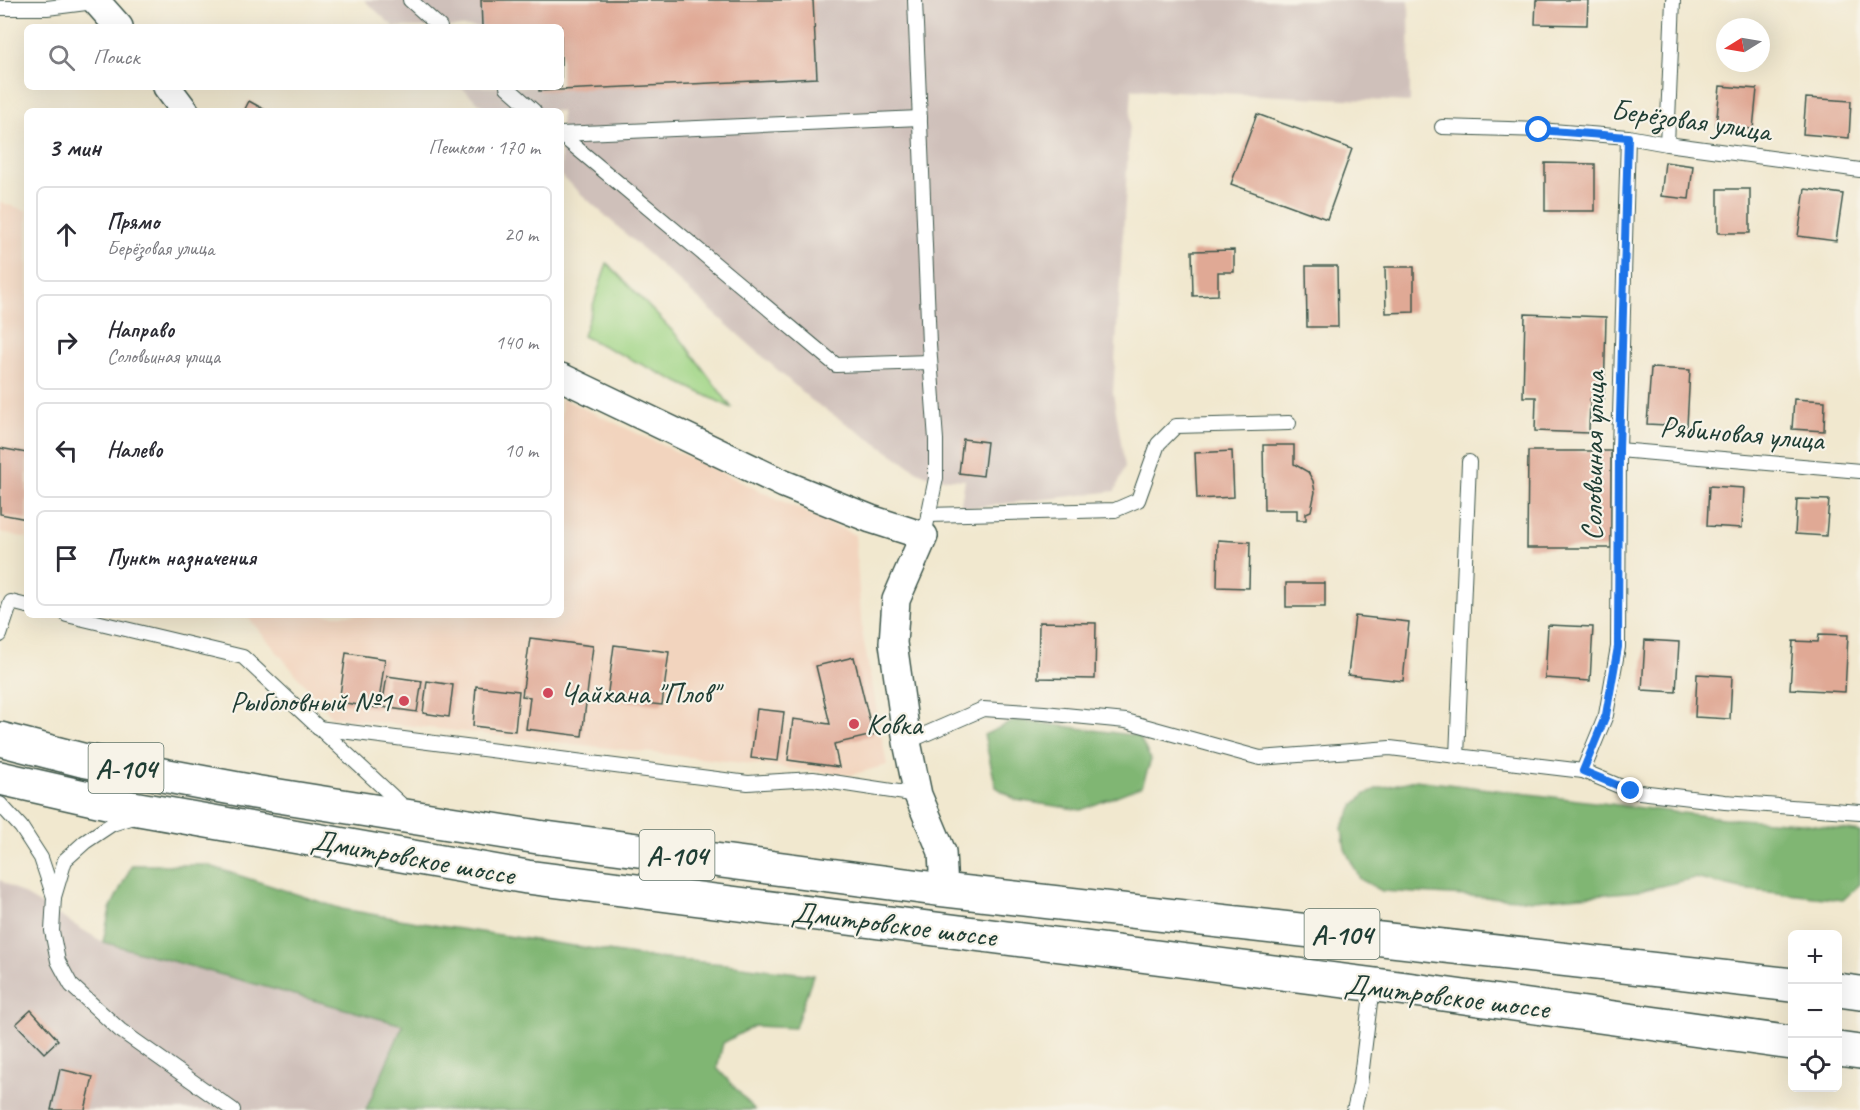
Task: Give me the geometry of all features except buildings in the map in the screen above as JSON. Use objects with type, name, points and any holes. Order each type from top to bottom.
[{"type":"highway","name":"Дмитровское шоссе","points":[[0,739],[94,762],[254,792],[538,837],[944,890],[1788,985]]},
{"type":"highway","name":"Дмитровское шоссе","points":[[0,778],[153,811],[526,877],[1407,989],[1788,1043]]},
{"type":"highway","points":[[1842,991],[1860,993]]},
{"type":"highway","points":[[1842,1050],[1860,1052]]},
{"type":"street","points":[[95,1],[116,24]]},
{"type":"street","points":[[170,90],[183,108]]},
{"type":"street","points":[[564,378],[784,484],[871,519],[926,526],[896,600],[893,643],[907,742],[918,795],[942,852],[944,890]]},
{"type":"lane","points":[[410,0],[437,24]]},
{"type":"lane","points":[[915,0],[930,362],[936,440],[936,478],[926,526],[1115,510],[1138,500],[1158,444],[1176,426],[1289,423]]},
{"type":"lane","points":[[1667,144],[1673,0]]},
{"type":"lane","points":[[0,8],[47,8],[95,1]]},
{"type":"lane","points":[[510,90],[531,108]]},
{"type":"lane","points":[[564,135],[920,118]]},
{"type":"lane","name":"Берёзовая улица","points":[[1442,127],[1539,130],[1628,137],[1860,170]]},
{"type":"lane","name":"Соловьиная улица","points":[[1583,771],[1606,715],[1618,647],[1619,450],[1628,137]]},
{"type":"lane","points":[[564,138],[836,366],[930,362]]},
{"type":"lane","name":"Рябиновая улица","points":[[1619,450],[1860,471]]},
{"type":"lane","points":[[1457,757],[1469,462]]},
{"type":"lane","points":[[0,635],[11,602],[24,605]]},
{"type":"lane","points":[[80,618],[243,657],[415,818]]},
{"type":"lane","points":[[907,742],[983,710],[1044,713],[1126,721],[1260,758],[1390,748],[1583,771],[1631,791],[1725,802],[1860,812]]},
{"type":"lane","points":[[318,728],[748,783],[813,779],[918,795]]},
{"type":"lane","points":[[0,804],[21,827],[41,858],[54,897]]},
{"type":"lane","points":[[153,811],[112,824],[85,842],[66,860],[54,897],[52,931],[58,960],[71,985],[120,1030],[232,1110]]},
{"type":"lane","points":[[1354,1110],[1360,1085],[1372,986]]},
{"type":"shaded area","points":[[364,0],[1409,0],[1410,102],[1132,89],[1113,393],[1125,467],[1115,491],[960,509],[965,480],[936,478],[919,472],[811,400],[564,179],[564,108],[485,108],[464,90],[564,90],[564,24],[391,24]]},
{"type":"shaded area","points":[[0,202],[24,210],[24,537],[0,532]]},
{"type":"shaded area","points":[[564,399],[855,535],[862,632],[887,765],[850,775],[332,717],[249,618],[564,618]]},
{"type":"shaded area","points":[[0,880],[103,942],[403,1025],[366,1110],[0,1110]]},
{"type":"green space","points":[[607,263],[683,342],[732,408],[583,336]]},
{"type":"green space","points":[[1016,720],[1139,736],[1151,760],[1142,786],[1081,810],[1016,800],[996,787],[984,735]]},
{"type":"green space","points":[[1415,780],[1723,818],[1802,823],[1860,832],[1860,884],[1843,900],[1741,889],[1695,878],[1639,891],[1535,900],[1382,891],[1360,879],[1345,849],[1342,828],[1354,805],[1364,795],[1376,789]]},
{"type":"green space","points":[[132,865],[207,865],[342,909],[654,958],[813,975],[795,1028],[754,1026],[723,1043],[717,1068],[755,1110],[366,1110],[403,1025],[103,942],[110,909]]},
{"type":"place","name":"Чайхана \"Плов\"","points":[[548,693]]},
{"type":"place","name":"Рыболовный №1","points":[[404,701]]},
{"type":"place","name":"Ковка","points":[[854,724]]},
{"type":"route","points":[[1539,130],[1628,137],[1619,450],[1618,647],[1606,715],[1583,771],[1631,791]]}]
